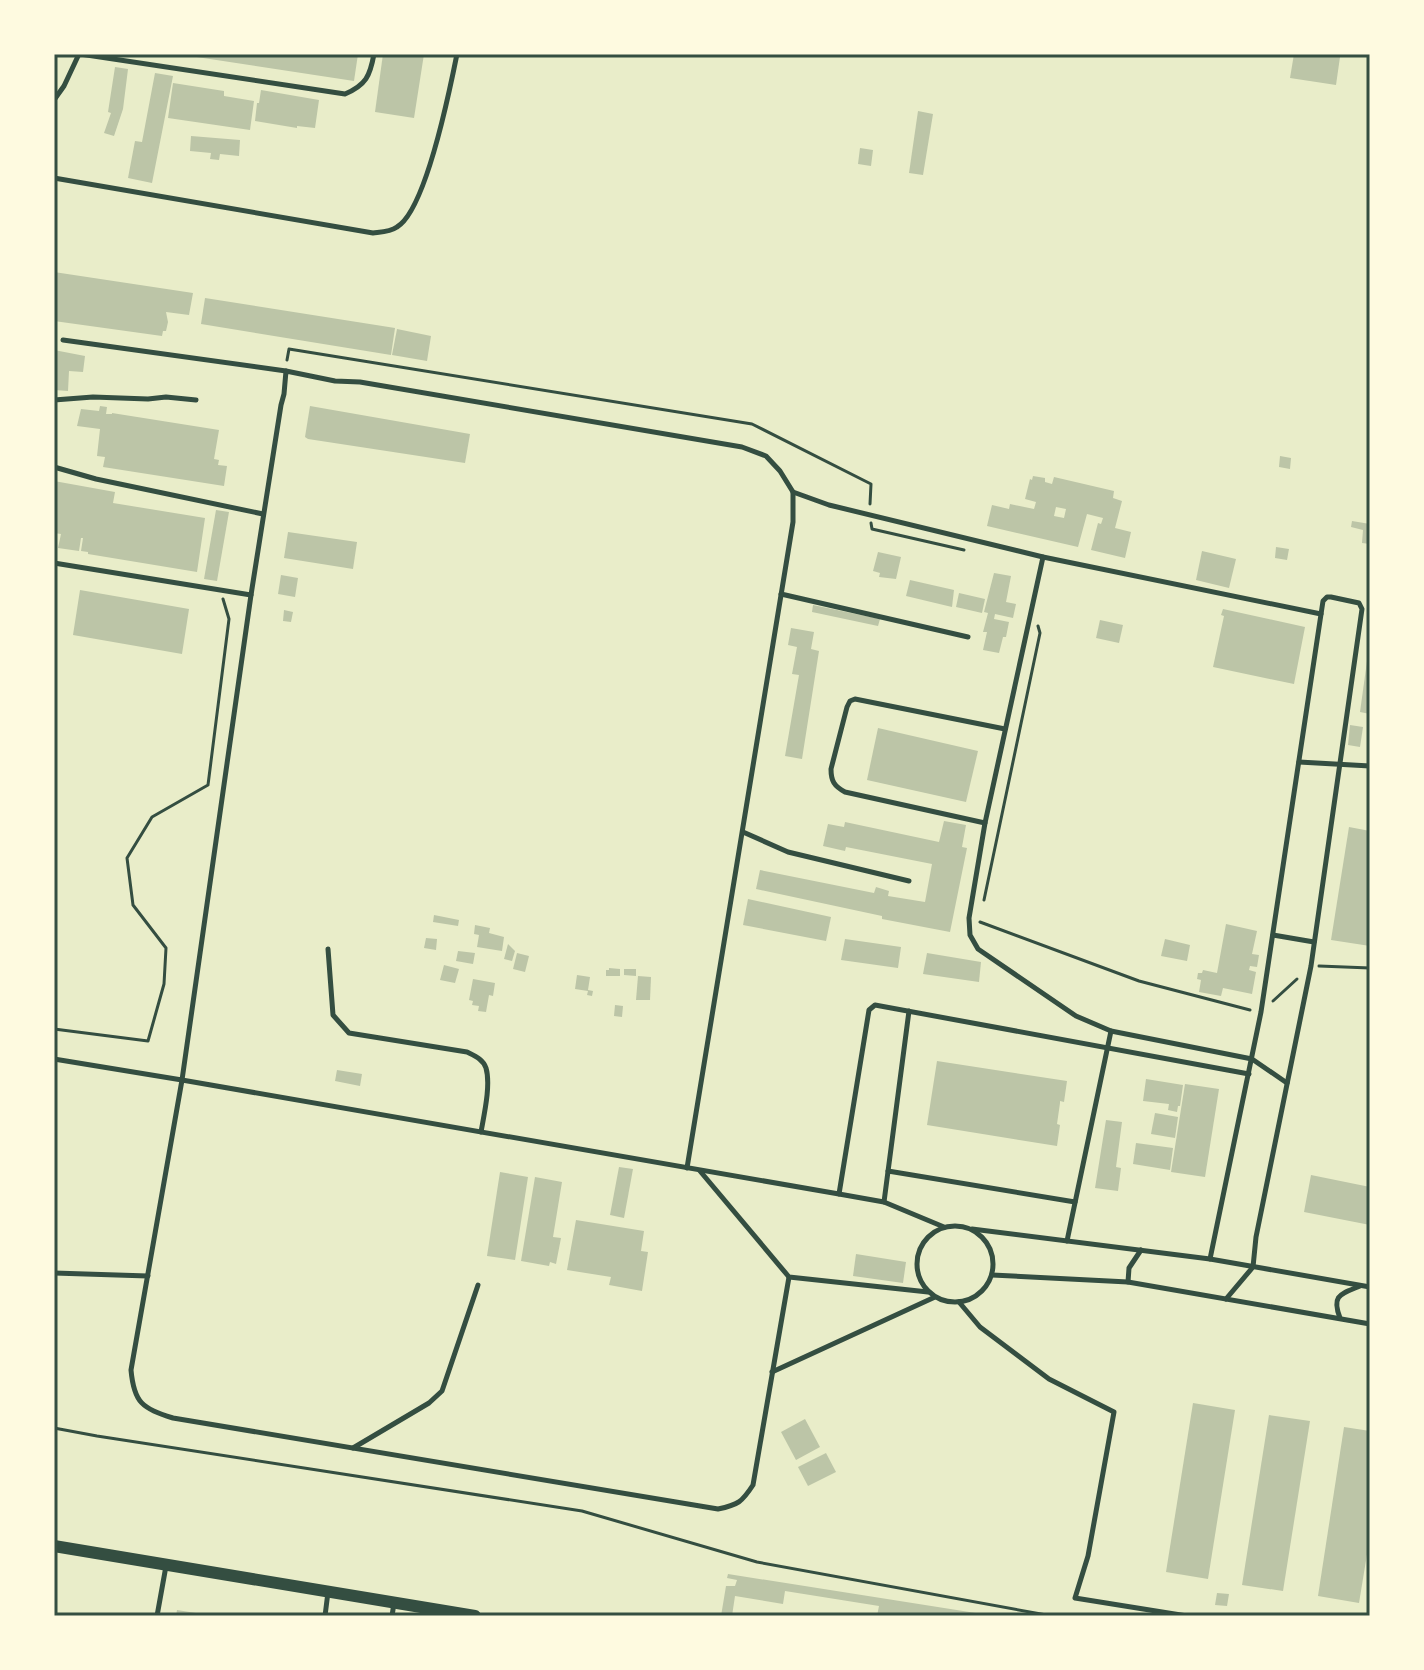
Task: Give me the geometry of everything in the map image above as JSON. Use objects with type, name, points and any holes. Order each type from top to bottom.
[{"type":"street","points":[[54,1546],[394,1602],[434,1612],[475,1616]]},
{"type":"lane","points":[[54,100],[80,54],[345,94],[358,88],[368,75],[374,54]]},
{"type":"lane","points":[[54,178],[373,233],[386,231],[405,220],[414,205],[427,172],[457,54]]},
{"type":"lane","points":[[63,340],[286,371],[335,381],[360,382],[742,447],[766,456],[780,471],[793,492],[793,522],[687,1168]]},
{"type":"lane","points":[[286,371],[182,1080],[131,1370],[133,1389],[139,1401],[151,1411],[173,1418],[718,1509],[743,1500],[753,1485],[789,1277]]},
{"type":"lane","points":[[54,400],[93,397],[196,400]]},
{"type":"lane","points":[[54,467],[96,479],[263,514]]},
{"type":"lane","points":[[793,492],[829,505],[1043,557],[1321,614]]},
{"type":"lane","points":[[1043,557],[985,823],[969,918],[970,935],[978,949],[1076,1016],[1111,1031],[1252,1059],[1287,1083]]},
{"type":"lane","points":[[54,563],[251,595]]},
{"type":"lane","points":[[781,594],[968,637]]},
{"type":"lane","points":[[1210,1259],[1261,1012],[1323,601],[1331,597],[1359,603],[1362,609],[1311,966],[1256,1237],[1253,1267],[1226,1299]]},
{"type":"lane","points":[[985,823],[845,792],[831,780],[831,769],[847,707],[855,699],[1005,729]]},
{"type":"lane","points":[[1299,762],[1370,766]]},
{"type":"lane","points":[[743,832],[788,852],[909,881]]},
{"type":"lane","points":[[1273,935],[1314,942]]},
{"type":"lane","points":[[328,949],[333,1015],[349,1033],[467,1052],[480,1058],[486,1067],[487,1094],[481,1132]]},
{"type":"lane","points":[[839,1194],[869,1010],[875,1005],[1249,1074]]},
{"type":"lane","points":[[884,1202],[909,1011]]},
{"type":"lane","points":[[1067,1241],[1111,1031]]},
{"type":"lane","points":[[54,1059],[884,1202],[944,1227]]},
{"type":"lane","points":[[699,1170],[789,1277],[928,1292]]},
{"type":"lane","points":[[888,1171],[1075,1202]]},
{"type":"lane","points":[[972,1229],[983,1237],[991,1249],[994,1262],[987,1285],[980,1294],[959,1302],[935,1297],[921,1283],[917,1272],[919,1250],[934,1232],[944,1227],[958,1226],[1210,1259],[1370,1287]]},
{"type":"lane","points":[[1128,1282],[1129,1268],[1141,1250]]},
{"type":"lane","points":[[54,1273],[148,1276]]},
{"type":"lane","points":[[992,1275],[1128,1282],[1370,1324]]},
{"type":"lane","points":[[353,1448],[429,1403],[442,1391],[478,1285]]},
{"type":"lane","points":[[1340,1318],[1335,1307],[1337,1299],[1342,1293],[1361,1285]]},
{"type":"lane","points":[[772,1372],[935,1297]]},
{"type":"lane","points":[[959,1302],[980,1327],[1049,1379],[1114,1412],[1088,1556],[1075,1598],[1187,1616]]},
{"type":"lane","points":[[157,1616],[167,1564]]},
{"type":"lane","points":[[325,1616],[329,1591]]},
{"type":"lane","points":[[392,1616],[394,1602]]},
{"type":"path","points":[[286,371],[289,349],[752,424],[871,484],[872,529],[964,550]]},
{"type":"path","points":[[54,1029],[148,1041],[164,984],[166,948],[133,905],[127,858],[152,817],[208,785],[229,619],[220,590]]},
{"type":"path","points":[[982,907],[1040,633],[1037,621]]},
{"type":"path","points":[[979,922],[1139,981],[1261,1012],[1311,966],[1370,968]]},
{"type":"path","points":[[54,1428],[582,1511],[757,1562],[1052,1616]]},
{"type":"building","points":[[190,54],[358,54],[354,81]]},
{"type":"building","points":[[383,54],[424,54],[414,118],[375,112]]},
{"type":"building","points":[[1294,54],[1340,57],[1336,85],[1290,78]]},
{"type":"building","points":[[115,67],[128,69],[123,109],[114,136],[104,133],[111,113],[108,112]]},
{"type":"building","points":[[155,73],[173,76],[152,183],[128,178],[135,141],[142,142]]},
{"type":"building","points":[[173,83],[224,91],[224,96],[254,101],[250,130],[168,118]]},
{"type":"building","points":[[261,90],[319,100],[315,128],[255,121]]},
{"type":"building","points":[[918,111],[933,114],[923,175],[909,173]]},
{"type":"building","points":[[191,136],[240,140],[239,156],[220,154],[219,160],[210,159],[211,153],[190,151]]},
{"type":"building","points":[[860,148],[873,150],[871,166],[858,164]]},
{"type":"building","points":[[54,272],[193,293],[189,315],[166,312],[168,322],[162,336],[54,321]]},
{"type":"building","points":[[205,298],[395,328],[391,355],[201,324]]},
{"type":"building","points":[[397,329],[431,336],[427,361],[392,355]]},
{"type":"building","points":[[54,350],[85,356],[83,372],[69,371],[68,391],[54,390]]},
{"type":"building","points":[[100,406],[107,407],[106,414],[219,430],[214,459],[219,460],[218,465],[227,466],[224,486],[103,467],[105,457],[97,456],[100,429],[77,426],[81,409],[99,411]]},
{"type":"building","points":[[310,406],[470,434],[465,463],[308,439],[305,437]]},
{"type":"building","points":[[1280,456],[1291,458],[1290,469],[1279,467]]},
{"type":"building","points":[[1033,476],[1045,478],[1045,482],[1052,484],[1054,477],[1114,491],[1113,498],[1122,501],[1115,528],[1131,532],[1125,558],[1091,550],[1098,523],[1101,524],[1103,518],[1087,514],[1078,547],[987,526],[992,505],[1009,509],[1010,504],[1034,509],[1036,502],[1025,499]],"holes":[[[1056,507],[1066,509],[1064,518],[1054,516]]]},
{"type":"building","points":[[54,481],[115,492],[113,503],[205,518],[197,572],[88,554],[81,551],[83,538],[79,551],[58,548],[61,534],[54,533]]},
{"type":"building","points":[[216,510],[229,512],[217,581],[204,579]]},
{"type":"building","points":[[1352,521],[1370,524],[1370,544],[1362,543],[1363,530],[1351,527]]},
{"type":"building","points":[[288,532],[357,542],[353,569],[284,558]]},
{"type":"building","points":[[1276,547],[1289,549],[1287,560],[1275,558]]},
{"type":"building","points":[[1202,551],[1236,559],[1229,588],[1196,580]]},
{"type":"building","points":[[878,552],[901,557],[896,579],[879,577],[880,573],[873,571]]},
{"type":"building","points":[[994,573],[1011,576],[1006,602],[1016,604],[1013,618],[995,614],[994,619],[1009,622],[999,653],[983,650],[987,632],[983,632],[988,613],[984,612]]},
{"type":"building","points":[[281,575],[298,578],[295,597],[278,594]]},
{"type":"building","points":[[910,580],[954,590],[952,607],[906,596]]},
{"type":"building","points":[[80,590],[189,609],[182,654],[73,635]]},
{"type":"building","points":[[959,593],[985,599],[982,613],[956,607]]},
{"type":"building","points":[[813,605],[880,619],[878,626],[812,612]]},
{"type":"building","points":[[1223,609],[1305,627],[1294,684],[1213,667]]},
{"type":"building","points":[[284,610],[293,612],[291,622],[283,621]]},
{"type":"building","points":[[1100,620],[1123,625],[1119,643],[1096,638]]},
{"type":"building","points":[[791,628],[814,632],[811,649],[819,651],[802,759],[785,756],[799,675],[792,674],[797,647],[788,645]]},
{"type":"building","points":[[1370,654],[1370,714],[1360,712]]},
{"type":"building","points":[[1350,725],[1363,727],[1360,747],[1348,745]]},
{"type":"building","points":[[878,728],[978,751],[966,802],[867,780]]},
{"type":"building","points":[[944,821],[966,825],[962,847],[967,848],[950,932],[756,889],[760,870],[874,893],[876,887],[889,891],[888,896],[925,902],[932,864],[846,847],[845,851],[823,846],[828,824],[844,827],[845,822],[939,842]]},
{"type":"building","points":[[1349,827],[1370,831],[1370,946],[1331,940]]},
{"type":"building","points":[[748,899],[831,917],[826,941],[743,925]]},
{"type":"building","points":[[434,915],[459,920],[458,926],[433,922]]},
{"type":"building","points":[[1226,924],[1257,931],[1252,954],[1259,955],[1257,967],[1250,966],[1249,970],[1256,972],[1252,994],[1223,988],[1221,996],[1199,992],[1201,980],[1197,979],[1198,973],[1203,970],[1217,973]]},
{"type":"building","points":[[475,925],[490,928],[489,933],[504,937],[502,951],[477,947],[479,935],[474,934]]},
{"type":"building","points":[[426,938],[437,939],[436,950],[424,948]]},
{"type":"building","points":[[845,939],[901,947],[898,968],[841,960]]},
{"type":"building","points":[[1165,939],[1190,945],[1187,961],[1161,956]]},
{"type":"building","points":[[508,944],[515,951],[512,961],[504,959]]},
{"type":"building","points":[[458,951],[475,953],[473,964],[456,961]]},
{"type":"building","points":[[517,953],[529,956],[525,972],[513,969]]},
{"type":"building","points":[[927,953],[981,962],[979,982],[923,974]]},
{"type":"building","points":[[444,965],[459,969],[455,983],[440,980]]},
{"type":"building","points":[[609,968],[620,969],[620,976],[606,976]]},
{"type":"building","points":[[624,969],[636,969],[636,976],[624,975]]},
{"type":"building","points":[[577,975],[590,977],[588,990],[593,991],[592,996],[587,995],[588,991],[575,989]]},
{"type":"building","points":[[638,976],[651,977],[650,1000],[636,1000]]},
{"type":"building","points":[[473,979],[495,983],[486,1012],[478,1011],[479,1006],[472,1005],[473,1001],[469,1000]]},
{"type":"building","points":[[615,1005],[623,1006],[622,1017],[614,1016]]},
{"type":"building","points":[[937,1061],[1067,1081],[1064,1102],[1060,1101],[1057,1146],[927,1125]]},
{"type":"building","points":[[337,1070],[362,1074],[360,1086],[335,1081]]},
{"type":"building","points":[[1146,1079],[1183,1085],[1177,1112],[1168,1110],[1169,1104],[1143,1101]]},
{"type":"building","points":[[1185,1084],[1219,1089],[1205,1177],[1171,1172]]},
{"type":"building","points":[[1155,1113],[1178,1117],[1175,1138],[1151,1134]]},
{"type":"building","points":[[1106,1120],[1122,1122],[1116,1167],[1121,1168],[1118,1191],[1095,1188]]},
{"type":"building","points":[[1136,1143],[1173,1148],[1170,1170],[1133,1164]]},
{"type":"building","points":[[619,1167],[633,1169],[624,1218],[610,1215]]},
{"type":"building","points":[[500,1172],[528,1177],[515,1260],[487,1256]]},
{"type":"building","points":[[1311,1175],[1370,1187],[1370,1225],[1304,1212]]},
{"type":"building","points":[[535,1177],[562,1182],[553,1237],[561,1238],[556,1264],[550,1262],[549,1266],[521,1261]]},
{"type":"building","points":[[576,1220],[644,1231],[641,1251],[648,1252],[642,1291],[609,1285],[611,1277],[567,1270]]},
{"type":"building","points":[[856,1254],[906,1262],[903,1283],[853,1276]]},
{"type":"building","points":[[1193,1403],[1235,1410],[1208,1579],[1166,1572]]},
{"type":"building","points":[[1269,1415],[1310,1421],[1283,1591],[1242,1585]]},
{"type":"building","points":[[805,1419],[820,1447],[796,1460],[781,1432]]},
{"type":"building","points":[[1344,1427],[1370,1431],[1370,1536],[1359,1603],[1318,1596]]},
{"type":"building","points":[[826,1453],[836,1472],[808,1486],[798,1467]]},
{"type":"building","points":[[728,1574],[982,1616],[877,1616],[879,1606],[785,1591],[783,1604],[735,1596],[732,1616],[721,1616],[726,1586],[735,1586],[737,1580],[727,1578]]},
{"type":"building","points":[[1217,1593],[1229,1594],[1227,1606],[1215,1605]]},
{"type":"building","points":[[177,1610],[202,1614],[176,1616]]}]
